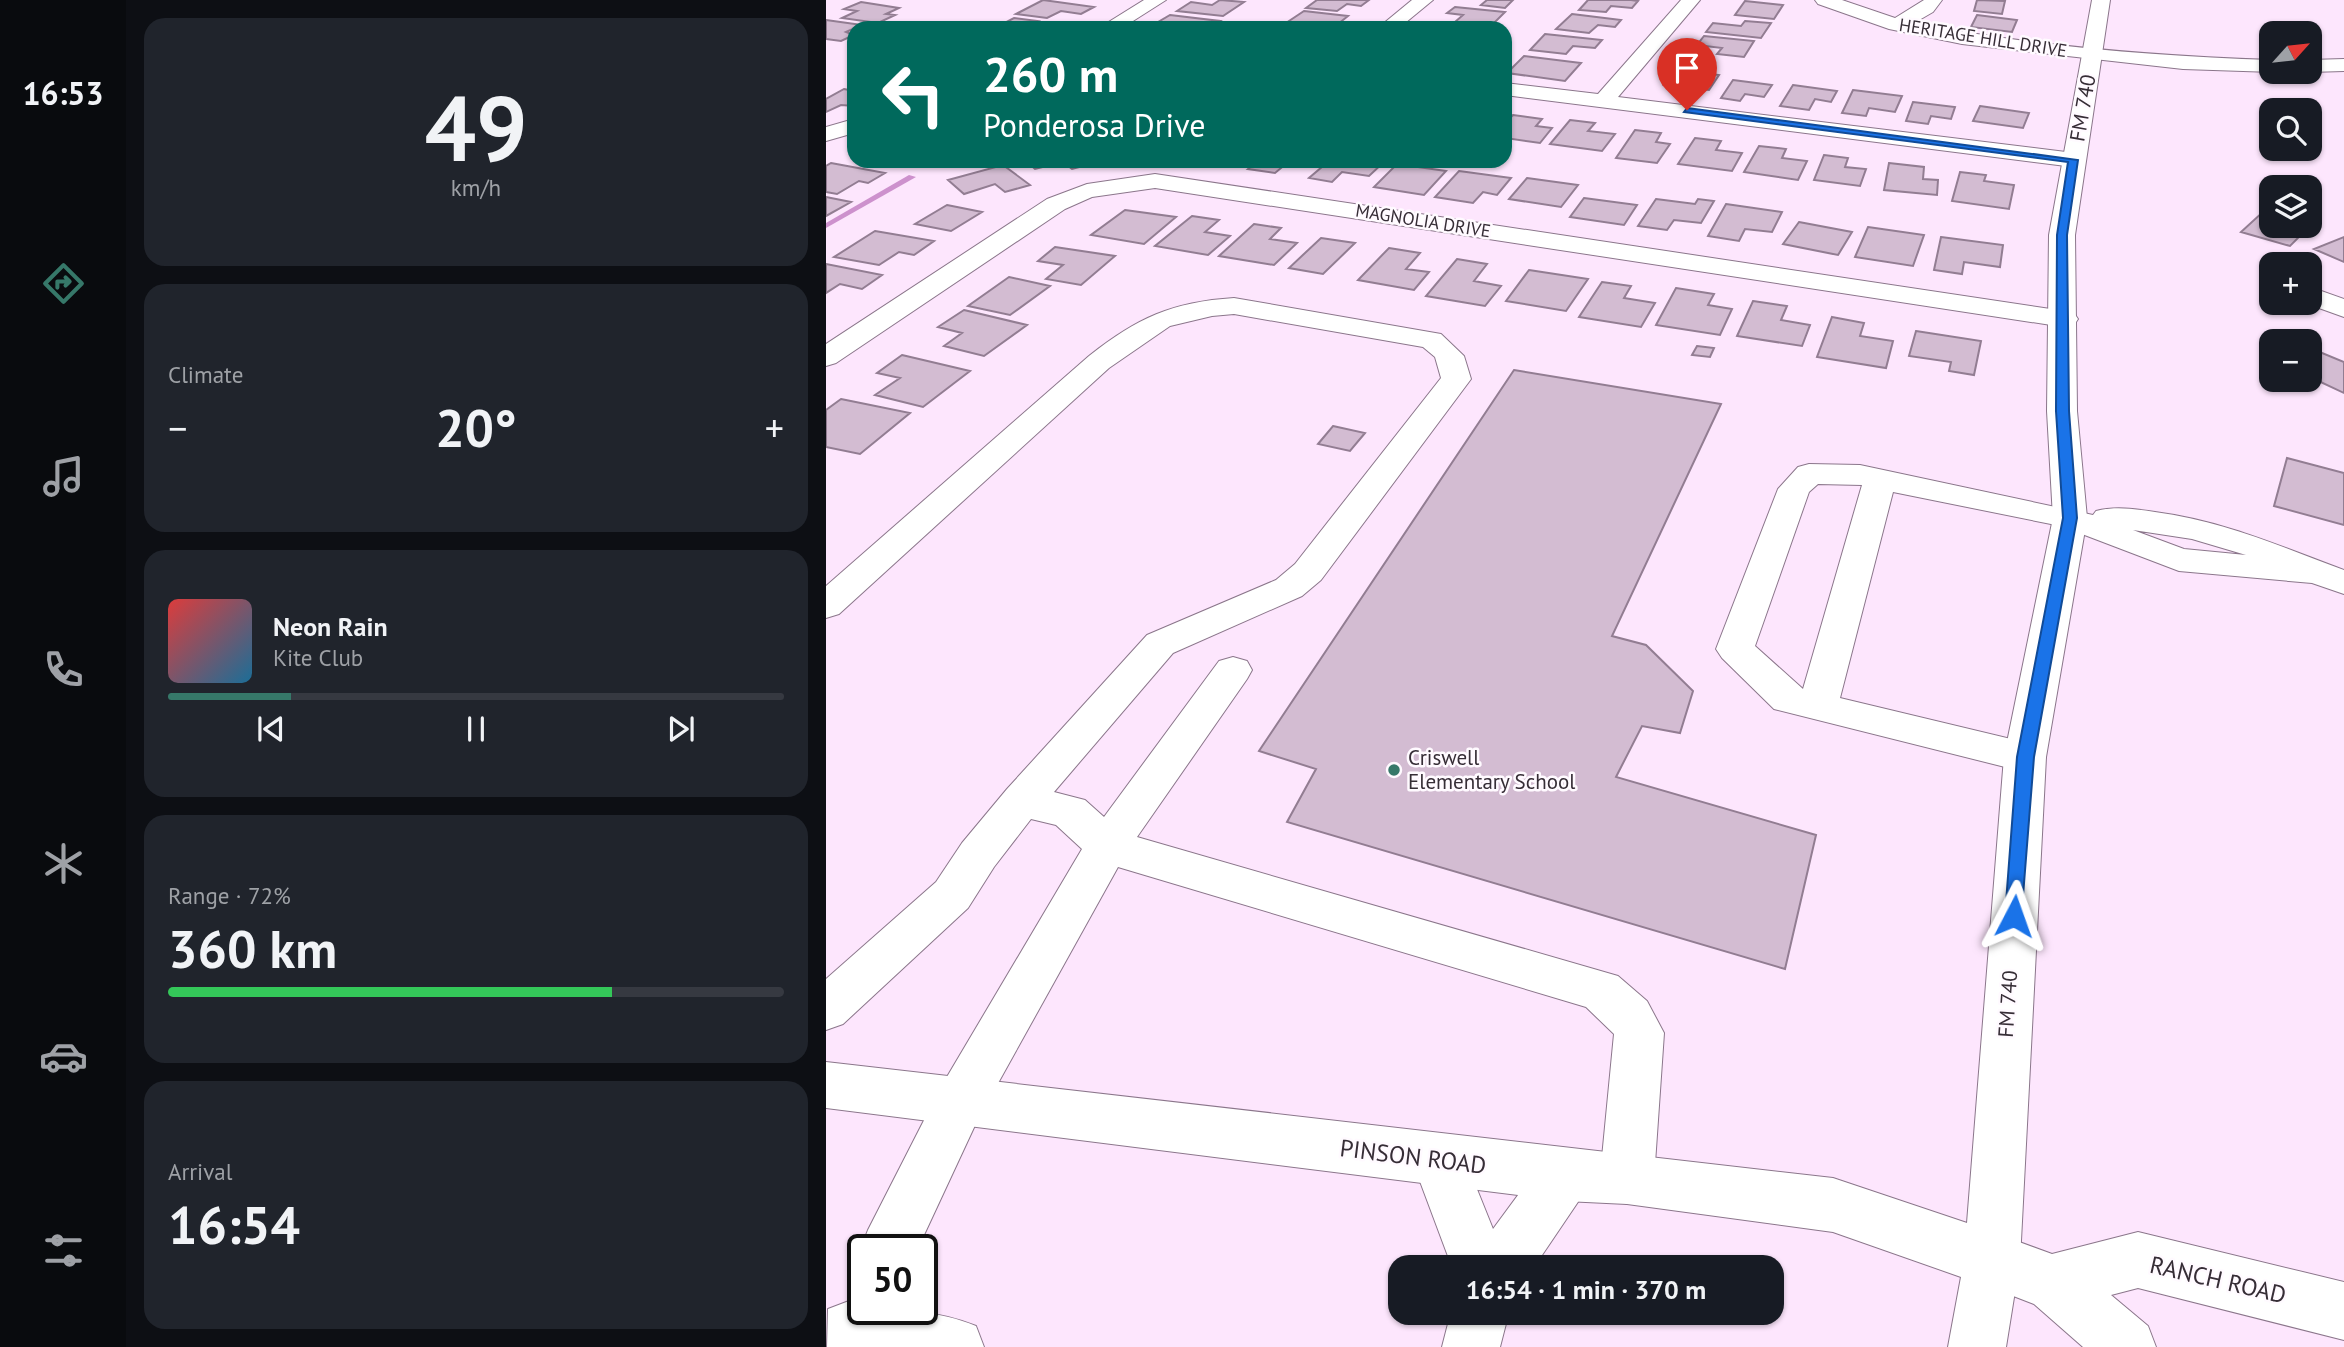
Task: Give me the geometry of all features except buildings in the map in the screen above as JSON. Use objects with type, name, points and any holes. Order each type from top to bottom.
[{"type":"street","points":[[1120,21],[1157,0]]},
{"type":"street","points":[[1396,21],[1424,0]]},
{"type":"street","points":[[1604,100],[1691,0]]},
{"type":"street","name":"HERITAGE HILL DRIVE","points":[[1824,0],[1896,25],[1962,37],[2092,54],[2224,66],[2259,66]]},
{"type":"street","points":[[1896,25],[1933,0]]},
{"type":"street","name":"FM 740","points":[[1974,1345],[1992,1259],[2025,757],[2070,518],[2062,411],[2062,235],[2101,0]]},
{"type":"street","points":[[2322,66],[2344,65]]},
{"type":"street","points":[[1512,90],[2074,160]]},
{"type":"street","points":[[826,134],[847,128]]},
{"type":"street","name":"MAGNOLIA DRIVE","points":[[826,357],[1056,204],[1087,191],[1154,181],[2064,318]]},
{"type":"street","points":[[2322,300],[2344,309]]},
{"type":"street","points":[[826,606],[1099,362],[1143,327],[1173,313],[1204,307],[1234,306],[1431,340],[1444,347],[1453,360],[1456,379],[1308,572],[1289,588],[1160,645],[1133,670],[1022,800],[978,855],[952,895],[826,1009]]},
{"type":"street","points":[[2025,757],[1788,699],[1735,649],[1794,489],[1809,474],[1880,479],[2070,518],[2179,560],[2311,572],[2344,582]]},
{"type":"street","points":[[1818,707],[1880,479]]},
{"type":"street","points":[[896,1234],[959,1104],[1107,846],[1233,670]]},
{"type":"street","points":[[1022,800],[1070,811],[1107,846],[1601,991],[1630,1016],[1639,1033],[1627,1178]]},
{"type":"street","name":"PINSON ROAD","points":[[826,1085],[959,1104],[1566,1175],[1627,1178],[1833,1205],[1992,1259]]},
{"type":"street","points":[[1439,1160],[1475,1255]]},
{"type":"street","points":[[1509,1255],[1566,1175]]},
{"type":"street","points":[[1992,1259],[2052,1282],[2127,1347]]},
{"type":"street","name":"RANCH ROAD","points":[[2052,1282],[2138,1260],[2344,1311]]},
{"type":"street","points":[[1471,1347],[1477,1325]]},
{"type":"street","points":[[851,1327],[955,1347]]},
{"type":"waterway","points":[[826,226],[912,177]]},
{"type":"place","name":"Criswell Elementary School","points":[[1394,770]]},
{"type":"route","points":[[1687,110],[2074,160],[2062,235],[2062,411],[2070,518],[2025,757],[2014,916]]}]
